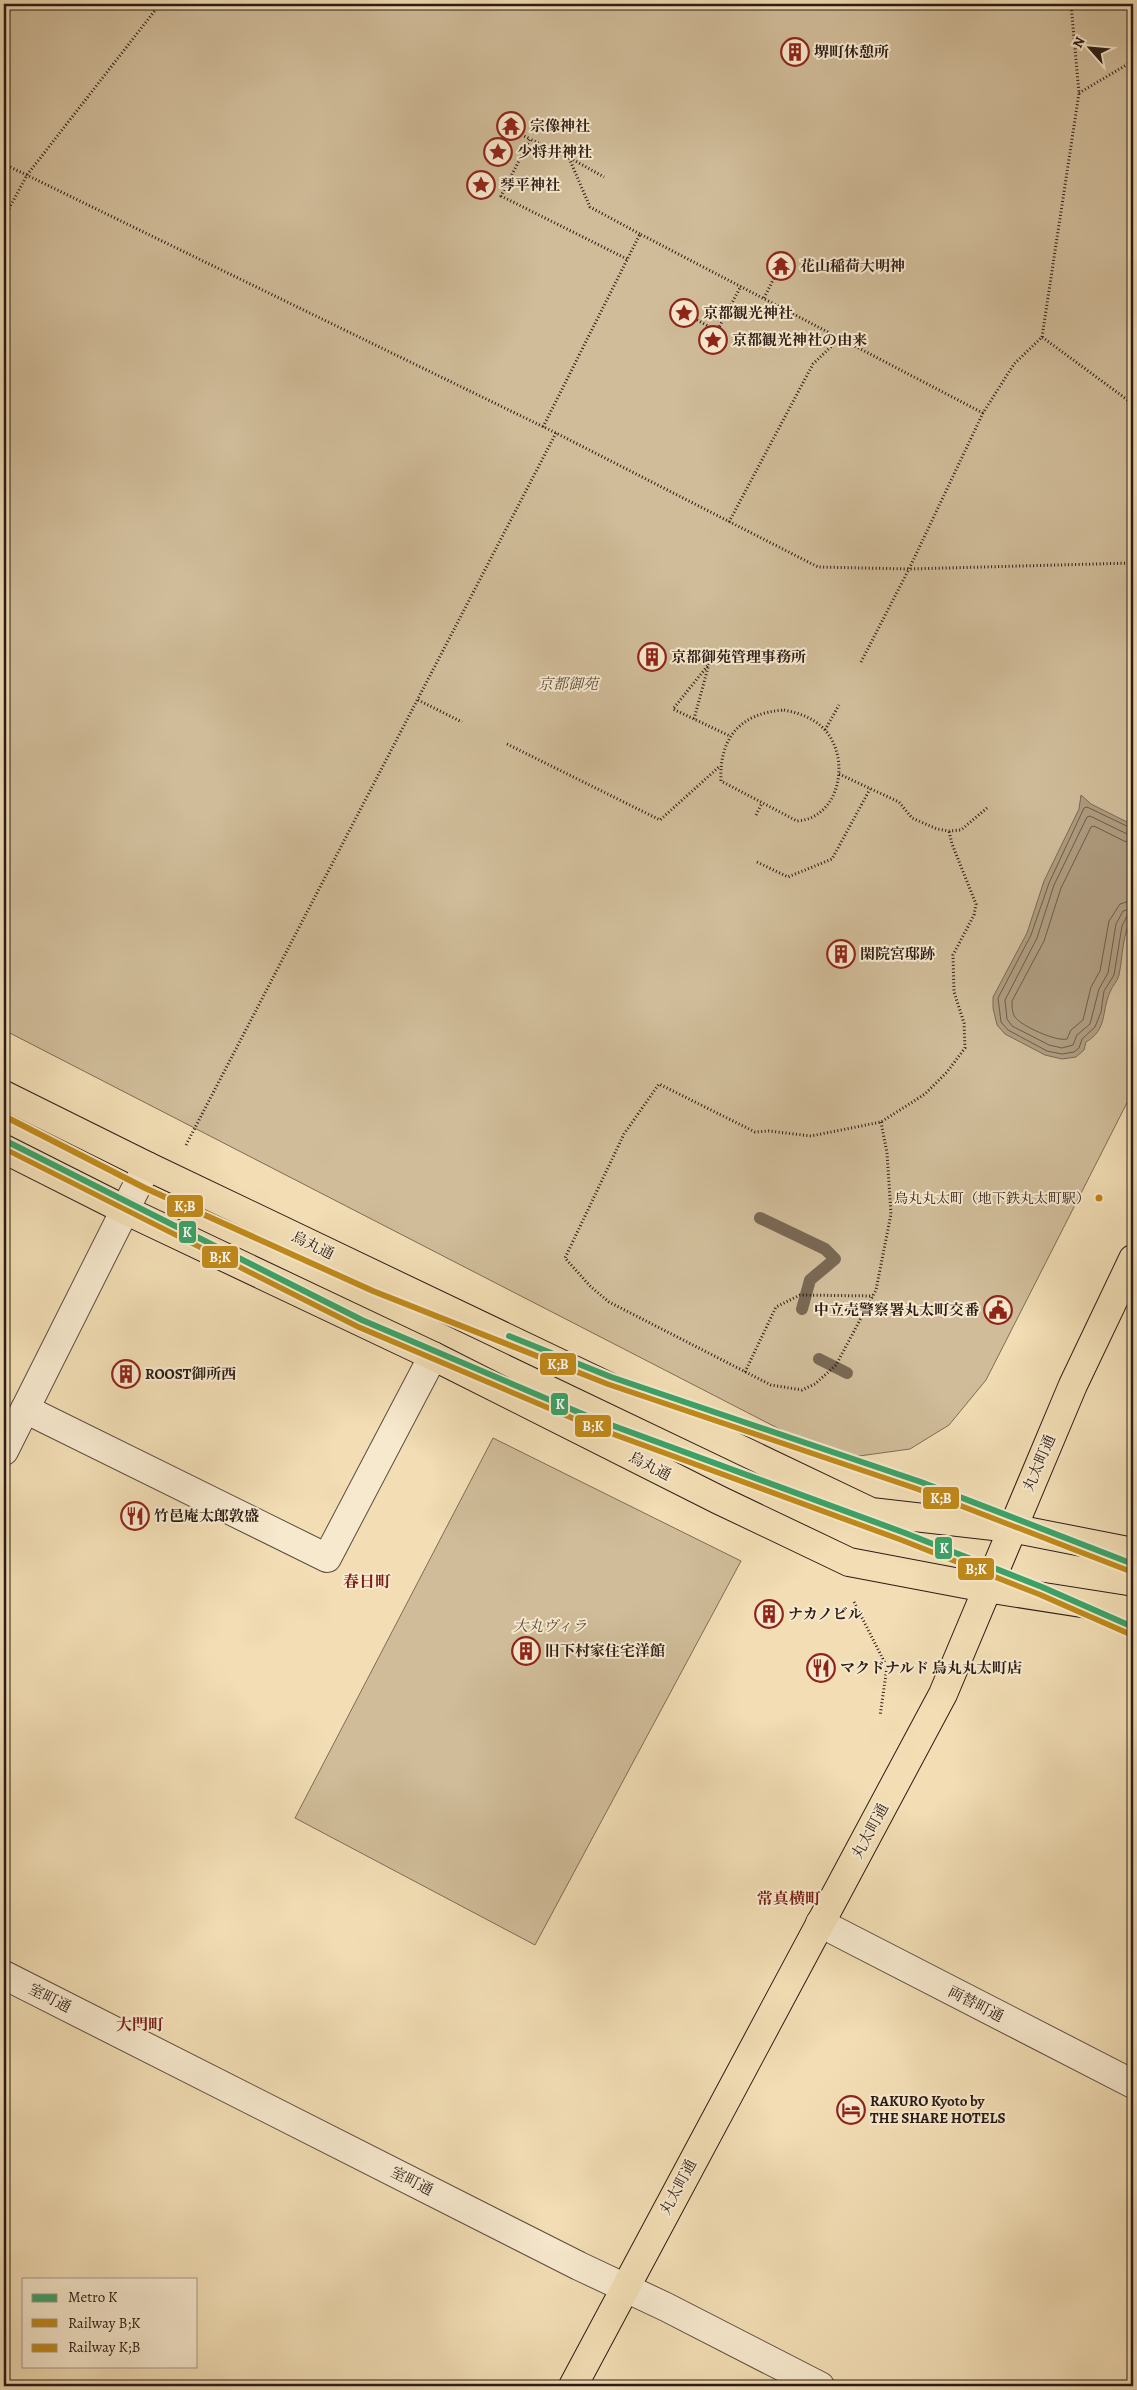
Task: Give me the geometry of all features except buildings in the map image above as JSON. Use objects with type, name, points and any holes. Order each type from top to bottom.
[{"type":"main road","name":"烏丸通","points":[[4,1095],[147,1166],[871,1512],[1011,1528],[1133,1552]]},
{"type":"main road","name":"烏丸通","points":[[4,1149],[125,1210],[433,1356],[719,1500],[849,1562],[986,1588],[1133,1611]]},
{"type":"main road","name":"丸太町通","points":[[573,2386],[624,2287],[943,1694],[1072,1385],[1133,1259]]},
{"type":"street","points":[[4,1451],[147,1166]]},
{"type":"street","points":[[25,1409],[328,1558],[433,1356]]},
{"type":"street","name":"両替町通","points":[[820,1923],[1133,2084]]},
{"type":"street","name":"室町通","points":[[4,1975],[820,2386]]},
{"type":"path","points":[[4,218],[27,175],[160,4]]},
{"type":"path","points":[[861,662],[909,569],[983,413],[1014,364],[1042,337],[1080,93],[1071,4]]},
{"type":"path","points":[[1080,93],[1133,61]]},
{"type":"path","points":[[518,133],[604,177]]},
{"type":"path","points":[[530,139],[501,196],[627,259]]},
{"type":"path","points":[[569,158],[590,207],[983,413]]},
{"type":"path","points":[[4,164],[556,433],[818,567],[909,569],[1133,564]]},
{"type":"path","points":[[542,427],[640,234]]},
{"type":"path","points":[[764,298],[775,276]]},
{"type":"path","points":[[697,320],[718,331],[741,286]]},
{"type":"path","points":[[1042,337],[1133,404]]},
{"type":"path","points":[[730,522],[812,364],[840,338]]},
{"type":"path","points":[[183,1150],[556,433]]},
{"type":"path","points":[[694,719],[709,664],[673,709],[694,719],[730,736]]},
{"type":"path","points":[[418,700],[462,722]]},
{"type":"path","points":[[826,730],[839,705]]},
{"type":"path","points":[[784,710],[799,713],[826,730],[834,743],[838,758],[839,774],[836,789],[830,803],[819,814],[808,820],[797,821],[721,781],[720,766],[723,750],[730,736],[740,725],[754,716],[768,711],[784,710]]},
{"type":"path","points":[[507,744],[660,820],[720,766]]},
{"type":"path","points":[[839,774],[898,802],[912,818],[926,825],[949,831],[961,830],[987,808]]},
{"type":"path","points":[[757,862],[788,877],[832,859],[870,788]]},
{"type":"path","points":[[756,816],[762,803]]},
{"type":"path","points":[[881,1122],[888,1153],[891,1214],[876,1290],[836,1365],[815,1384],[802,1390],[786,1389],[771,1385],[609,1302],[565,1258],[624,1134],[660,1084],[755,1132],[769,1131],[812,1136],[881,1122],[926,1094],[957,1062],[965,1048],[964,1023],[954,992],[953,955],[974,915],[976,904],[952,844],[949,831]]},
{"type":"path","points":[[746,1372],[776,1307],[800,1294],[873,1296]]},
{"type":"path","points":[[854,1602],[887,1667],[880,1716]]},
{"type":"green space","name":"京都御苑","points":[[4,4],[1133,4],[1133,1091],[986,1380],[949,1425],[910,1449],[852,1457],[826,1453],[4,1030]]},
{"type":"green space","name":"大丸ヴィラ","points":[[493,1438],[741,1561],[535,1945],[295,1818]]},
{"type":"water","points":[[1081,795],[1091,804],[1133,825],[1133,916],[1125,937],[1118,977],[1107,999],[1101,1026],[1098,1032],[1086,1042],[1084,1050],[1076,1057],[1062,1059],[1045,1055],[1005,1034],[997,1025],[993,1008],[993,997],[1027,933],[1044,881],[1079,809]]},
{"type":"waterway","points":[[760,1218],[825,1249],[835,1259],[810,1280],[802,1309]]},
{"type":"waterway","points":[[819,1359],[847,1373]]},
{"type":"metro line","name":"K","points":[[4,1140],[362,1320],[592,1418],[905,1533],[1042,1587],[1133,1627]]},
{"type":"metro line","name":"K","points":[[509,1336],[611,1377],[921,1482],[1133,1564]]},
{"type":"rail line","name":"K;B","points":[[4,1116],[145,1188],[373,1291],[608,1384],[918,1489],[1130,1571]]},
{"type":"rail line","name":"B;K","points":[[4,1148],[359,1327],[589,1425],[902,1540],[1039,1594],[1130,1634]]},
{"type":"place","name":"堺町休憩所","points":[[795,52]]},
{"type":"place","name":"宗像神社","points":[[511,126]]},
{"type":"place","name":"少将井神社","points":[[498,152]]},
{"type":"place","name":"琴平神社","points":[[481,185]]},
{"type":"place","name":"花山稲荷大明神","points":[[781,266]]},
{"type":"place","name":"京都観光神社","points":[[684,313]]},
{"type":"place","name":"京都観光神社の由来","points":[[713,340]]},
{"type":"place","name":"京都御苑管理事務所","points":[[652,657]]},
{"type":"place","name":"閑院宮邸跡","points":[[841,954]]},
{"type":"place","name":"烏丸丸太町（地下鉄丸太町駅）","points":[[1099,1198]]},
{"type":"place","name":"中立売警察署丸太町交番","points":[[998,1310]]},
{"type":"place","name":"ROOST御所西","points":[[126,1374]]},
{"type":"place","name":"竹邑庵太郎敦盛","points":[[135,1516]]},
{"type":"place","name":"ナカノビル","points":[[769,1614]]},
{"type":"place","name":"旧下村家住宅洋館","points":[[526,1651]]},
{"type":"place","name":"マクドナルド 烏丸丸太町店","points":[[821,1668]]},
{"type":"place","name":"RAKURO Kyoto by THE SHARE HOTELS","points":[[851,2110]]},
{"type":"district","name":"春日町","points":[[367,1581]]},
{"type":"district","name":"常真横町","points":[[789,1898]]},
{"type":"district","name":"大門町","points":[[140,2024]]}]
